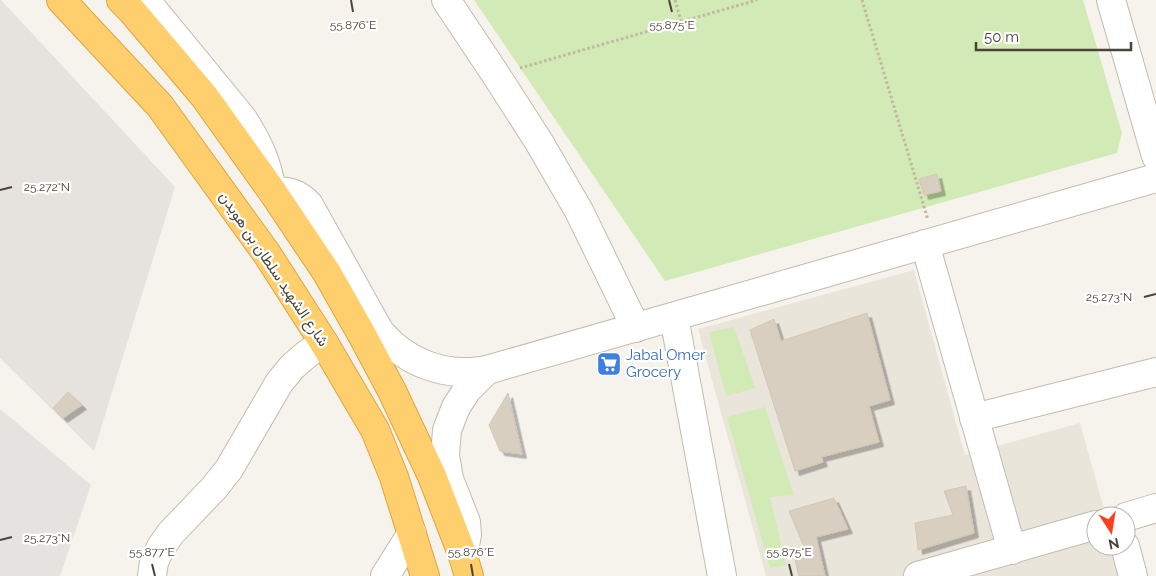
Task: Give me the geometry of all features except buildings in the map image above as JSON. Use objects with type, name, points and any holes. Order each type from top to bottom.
[{"type":"highway","name":"شارع الشهيد سلطان بن هويدن","points":[[61,0],[160,106],[267,254],[324,343],[375,430],[394,477],[425,576]]},
{"type":"highway","points":[[121,0],[204,96],[272,191],[327,273],[392,391],[432,476],[466,566]]},
{"type":"street","points":[[147,0],[243,119],[263,155],[272,191],[284,191],[294,194],[304,199],[309,205],[380,332],[394,346],[410,357],[428,366],[447,371],[487,370],[1156,178]]},
{"type":"street","points":[[446,0],[539,142],[579,211],[636,328]]},
{"type":"street","points":[[1111,0],[1156,156]]},
{"type":"street","points":[[930,243],[974,418],[1012,550]]},
{"type":"street","points":[[674,317],[722,576]]},
{"type":"street","points":[[152,576],[154,562],[161,547],[229,469],[279,382],[292,367],[324,343]]},
{"type":"street","points":[[466,566],[466,522],[449,479],[445,455],[447,430],[456,408],[467,390],[487,370]]},
{"type":"street","points":[[974,418],[1156,372]]},
{"type":"street","points":[[1136,513],[1156,508]]},
{"type":"street","points":[[934,574],[1086,528]]},
{"type":"street","points":[[385,576],[412,533]]},
{"type":"street","points":[[1128,556],[1133,576]]},
{"type":"path","points":[[675,0],[681,21]]},
{"type":"path","points":[[496,75],[757,0]]},
{"type":"path","points":[[862,0],[930,243]]},
{"type":"shaded area","points":[[0,0],[175,187],[94,451],[0,358]]},
{"type":"shaded area","points":[[914,270],[965,455],[1080,423],[1103,506],[1086,506],[1086,556],[1117,556],[1123,576],[766,576],[698,329]]},
{"type":"shaded area","points":[[0,409],[91,485],[60,576],[0,576]]},
{"type":"green space","points":[[474,0],[1083,0],[1122,133],[1117,153],[665,281]]},
{"type":"green space","points":[[734,327],[755,388],[726,396],[709,332]]},
{"type":"green space","points":[[765,407],[794,495],[770,497],[786,565],[770,568],[727,417]]},
{"type":"place","name":"Jabal Omer Grocery","points":[[609,364]]}]
